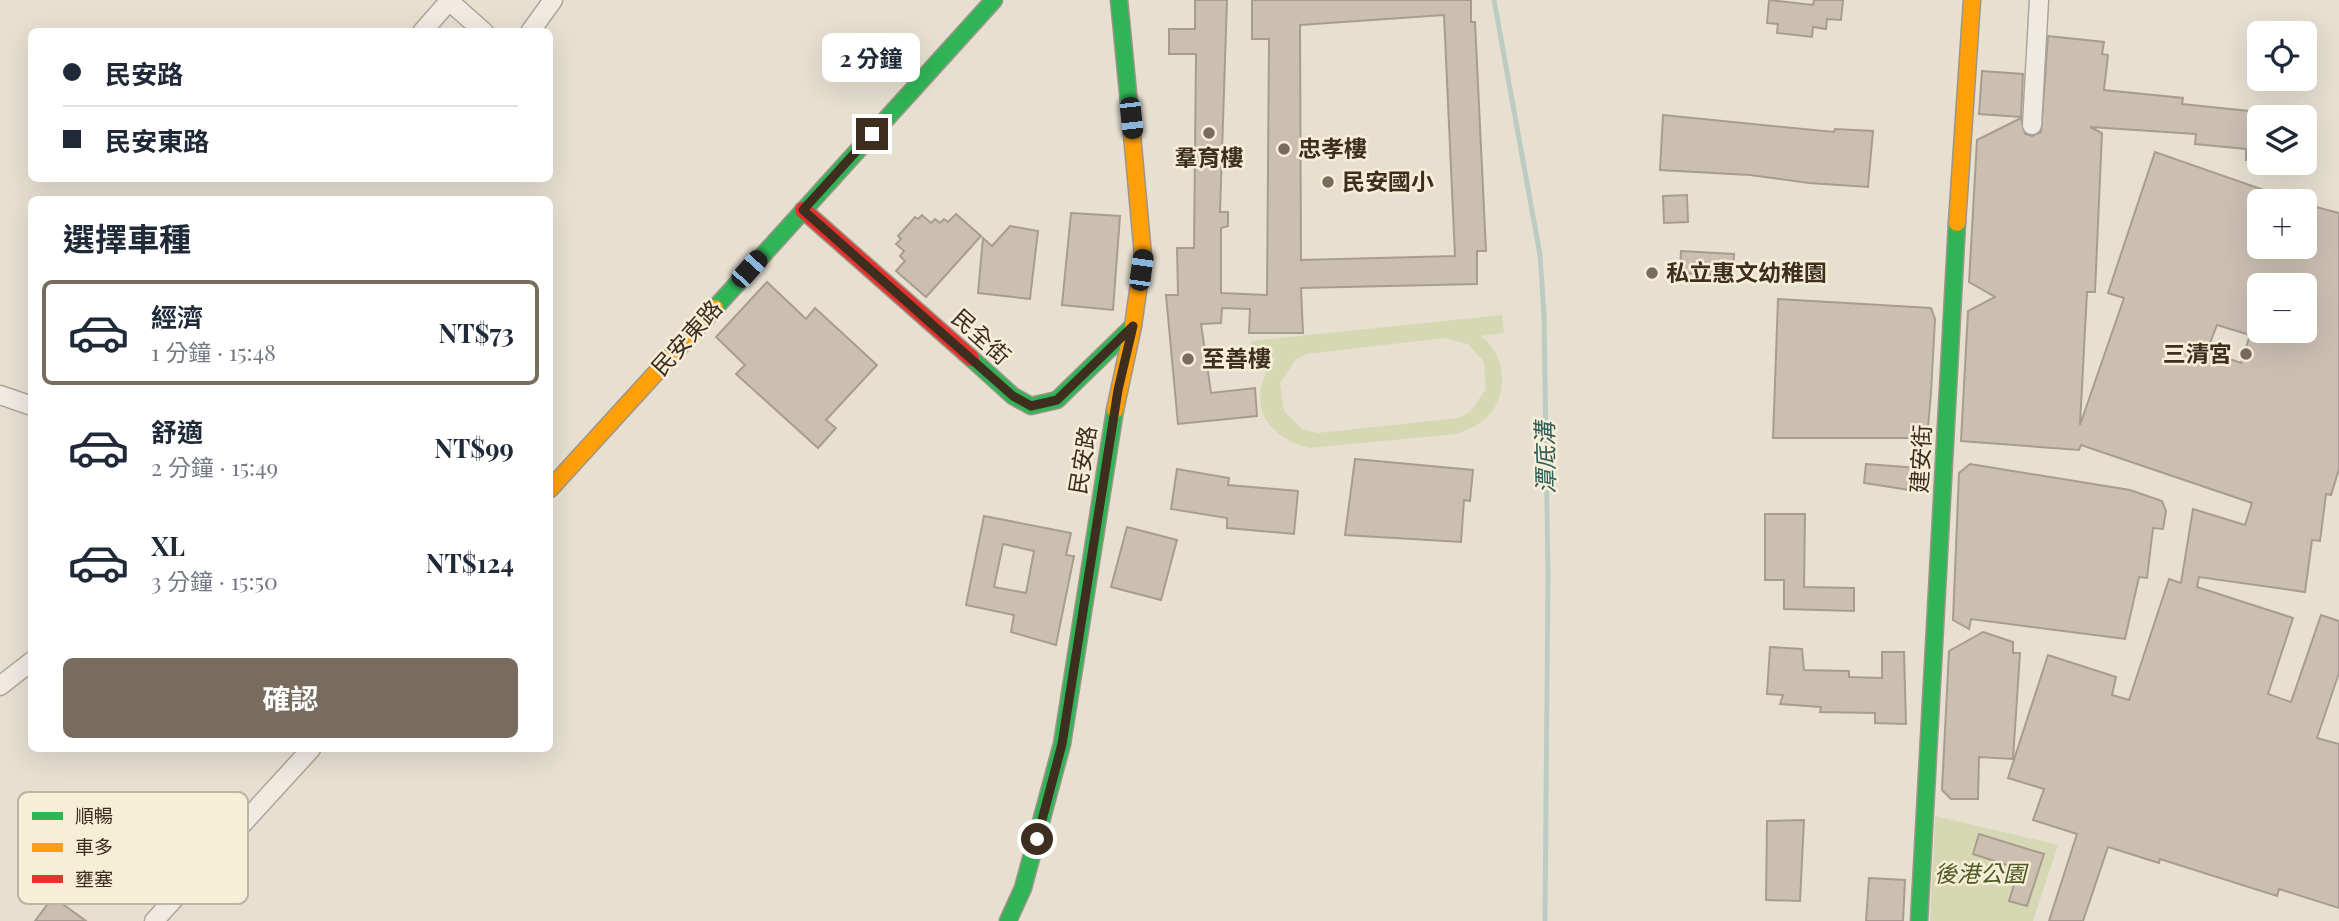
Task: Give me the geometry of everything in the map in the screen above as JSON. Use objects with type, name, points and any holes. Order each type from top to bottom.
[{"type":"street","points":[[425,28],[449,0],[480,28]]},
{"type":"street","points":[[533,28],[553,0]]},
{"type":"street","name":"民安東路","points":[[553,486],[994,0]]},
{"type":"street","name":"民安路","points":[[1008,921],[1023,888],[1062,744],[1118,390],[1133,326],[1143,256],[1119,0]]},
{"type":"street","name":"建安街","points":[[1919,921],[1961,142],[1972,0]]},
{"type":"street","points":[[2032,125],[2039,0]]},
{"type":"street","name":"民全街","points":[[803,210],[1013,396],[1031,406],[1057,400],[1133,326]]},
{"type":"street","points":[[0,395],[28,405]]},
{"type":"street","points":[[0,686],[28,664]]},
{"type":"street","points":[[248,818],[308,752]]},
{"type":"street","points":[[154,921],[170,904]]},
{"type":"green space","points":[[1502,315],[1504,333],[1480,336],[1495,352],[1499,362],[1502,373],[1500,395],[1496,406],[1486,418],[1456,434],[1309,448],[1280,435],[1263,414],[1261,387],[1276,358],[1253,360],[1251,341]],"holes":[[[1444,338],[1468,344],[1484,362],[1486,389],[1470,412],[1458,418],[1318,433],[1303,430],[1284,411],[1280,383],[1296,359],[1307,354]]]},
{"type":"green space","name":"後港公園","points":[[1935,816],[2058,845],[2033,921],[1930,921]]},
{"type":"building","points":[[1195,0],[1227,0],[1220,212],[1228,212],[1228,226],[1221,228],[1221,293],[1267,295],[1269,39],[1252,39],[1252,0],[1471,0],[1471,22],[1475,22],[1486,251],[1477,251],[1477,284],[1301,288],[1303,333],[1249,333],[1250,309],[1222,308],[1221,323],[1201,324],[1211,393],[1255,388],[1257,416],[1178,424],[1166,295],[1178,295],[1177,248],[1194,248],[1196,54],[1169,54],[1169,29],[1195,29]],"holes":[[[1444,15],[1455,256],[1301,260],[1300,25]]]},
{"type":"building","points":[[1769,0],[1813,5],[1814,0],[1843,0],[1841,20],[1827,19],[1826,29],[1813,27],[1812,37],[1777,33],[1778,24],[1767,23]]},
{"type":"building","points":[[2048,36],[2104,42],[2102,54],[2108,55],[2104,90],[2183,98],[2182,104],[2247,111],[2247,160],[2246,149],[2195,144],[2196,134],[2090,127],[2102,133],[2095,292],[2087,292],[2080,425],[2124,298],[2108,293],[2155,152],[2261,189],[2247,189],[2247,259],[2317,259],[2317,207],[2339,213],[2339,469],[2331,495],[2326,494],[2320,541],[2312,540],[2305,592],[2199,577],[2197,587],[2293,618],[2268,694],[2291,702],[2321,615],[2339,621],[2339,673],[2317,738],[2339,744],[2339,908],[2279,889],[2277,896],[2160,859],[2159,863],[2108,847],[2083,921],[2049,921],[2077,834],[2033,820],[2044,789],[2008,778],[2048,655],[2116,677],[2112,695],[2129,700],[2169,579],[2181,583],[2193,509],[2245,525],[2252,503],[2081,445],[2079,450],[1961,441],[1968,311],[1995,297],[1969,282],[1977,140],[2021,118],[2025,134],[2032,136],[2041,132]]},
{"type":"building","points":[[1982,71],[2023,74],[2021,117],[1979,114]]},
{"type":"building","points":[[1663,115],[1834,132],[1835,129],[1873,131],[1868,187],[1750,175],[1660,170]]},
{"type":"building","points":[[1687,195],[1688,222],[1664,223],[1663,196]]},
{"type":"building","points":[[1071,213],[1120,216],[1113,310],[1062,305]]},
{"type":"building","points":[[956,214],[981,236],[926,297],[896,271],[905,261],[900,256],[904,251],[896,244],[901,239],[898,236],[915,217],[918,219],[922,215],[931,223],[935,219],[940,223],[944,219],[948,222]]},
{"type":"building","points":[[1010,226],[1038,231],[1030,299],[978,293],[983,238],[992,246]]},
{"type":"building","points":[[1681,251],[1734,254],[1733,276],[1680,273]]},
{"type":"building","points":[[767,282],[806,319],[815,308],[877,365],[826,420],[836,428],[818,448],[736,374],[745,365],[716,337]]},
{"type":"building","points":[[1778,299],[1931,308],[1935,319],[1931,393],[1928,428],[1923,438],[1773,438]]},
{"type":"building","points":[[1355,459],[1473,470],[1470,501],[1464,500],[1461,542],[1345,535]]},
{"type":"building","points":[[1866,464],[1918,468],[1916,491],[1864,483]]},
{"type":"building","points":[[1970,464],[2130,490],[2162,501],[2166,511],[2163,529],[2153,528],[2147,578],[2139,577],[2125,639],[1971,619],[1969,629],[1953,620],[1959,473]]},
{"type":"building","points":[[1177,469],[1229,478],[1228,485],[1298,491],[1294,534],[1227,528],[1227,518],[1171,509]]},
{"type":"building","points":[[1765,514],[1805,514],[1804,587],[1854,588],[1854,611],[1784,609],[1784,580],[1765,580]]},
{"type":"building","points":[[984,516],[1071,533],[1066,555],[1074,556],[1056,645],[1011,632],[1014,615],[966,605]],"holes":[[[1003,544],[1034,551],[1026,593],[994,587]]]},
{"type":"building","points":[[1127,527],[1177,540],[1161,600],[1111,587]]},
{"type":"building","points":[[1983,632],[2013,642],[2013,653],[2020,653],[2013,759],[1979,757],[1978,799],[1951,799],[1942,790],[1949,651]]},
{"type":"building","points":[[1770,647],[1802,649],[1804,670],[1849,671],[1849,677],[1882,678],[1882,652],[1904,652],[1906,724],[1875,723],[1875,713],[1820,712],[1821,707],[1780,704],[1783,695],[1767,694]]},
{"type":"building","points":[[1804,820],[1800,901],[1766,900],[1767,821]]},
{"type":"building","points":[[1979,834],[2044,854],[2027,906],[2009,901],[2019,869],[1973,854]]},
{"type":"building","points":[[1869,878],[1905,880],[1903,921],[1866,921]]},
{"type":"building","points":[[48,904],[63,904],[86,921],[35,921]]},
{"type":"waterway","name":"潭底溝","points":[[1494,0],[1540,255],[1544,315],[1548,576],[1545,921]]},
{"type":"traffic: fast","points":[[715,308],[994,0]]},
{"type":"traffic: fast","points":[[1119,0],[1132,134]]},
{"type":"traffic: fast","points":[[1919,921],[1957,223]]},
{"type":"traffic: fast","points":[[971,358],[1013,396],[1031,406],[1057,400],[1133,326]]},
{"type":"traffic: fast","points":[[1008,921],[1023,888],[1062,744],[1115,410]]},
{"type":"traffic: slow","points":[[1957,223],[1972,0]]},
{"type":"traffic: slow","points":[[1115,410],[1133,326],[1143,256],[1132,134]]},
{"type":"traffic: slow","points":[[553,486],[715,308]]},
{"type":"traffic: jam","points":[[803,210],[971,358]]},
{"type":"place","name":"羣育樓","points":[[1209,133]]},
{"type":"place","name":"忠孝樓","points":[[1284,149]]},
{"type":"place","name":"民安國小","points":[[1328,182]]},
{"type":"place","name":"私立惠文幼稚園","points":[[1652,273]]},
{"type":"place","name":"三清宮","points":[[2246,354]]},
{"type":"place","name":"至善樓","points":[[1188,359]]},
{"type":"route","points":[[872,134],[803,210],[1013,396],[1031,406],[1057,400],[1133,326],[1118,390],[1062,744],[1037,839]]}]
